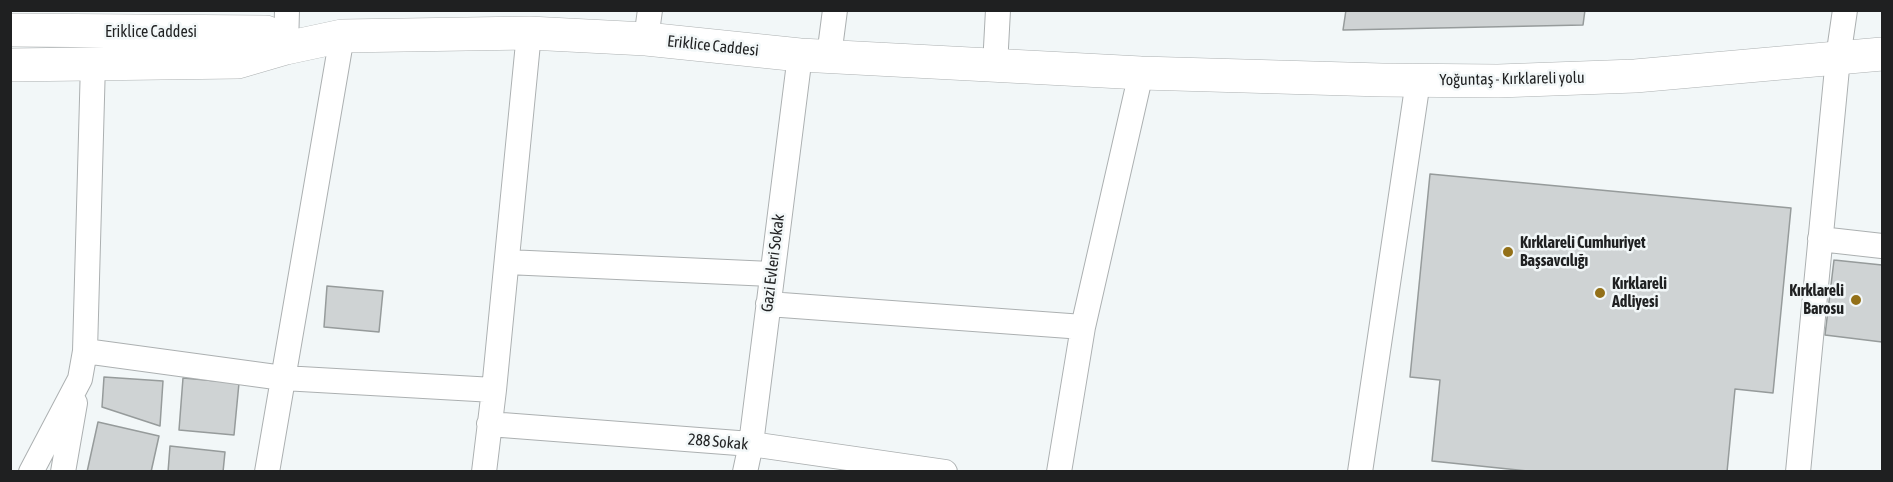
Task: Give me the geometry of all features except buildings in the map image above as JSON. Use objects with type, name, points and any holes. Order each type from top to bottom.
[{"type":"street","points":[[286,48],[287,10]]},
{"type":"street","name":"Gazi Evleri Sokak","points":[[745,471],[751,444],[771,274],[815,56],[835,10]]},
{"type":"street","points":[[995,66],[998,10]]},
{"type":"street","points":[[1798,471],[1838,58],[1845,10]]},
{"type":"street","name":"Eriklice Caddesi","points":[[10,30],[49,21],[266,32],[286,48]]},
{"type":"street","name":"Eriklice Caddesi","points":[[10,65],[238,62],[286,48],[342,36],[529,33],[648,25],[815,56],[1141,73]]},
{"type":"street","points":[[483,471],[494,390],[529,33]]},
{"type":"street","points":[[267,471],[342,36]]},
{"type":"street","name":"Yoğuntaş - Kırklareli yolu","points":[[1141,73],[1498,81],[1635,76],[1882,54]]},
{"type":"street","points":[[63,471],[85,351],[93,63]]},
{"type":"street","points":[[1059,471],[1083,327],[1141,73]]},
{"type":"street","points":[[1360,471],[1418,81]]},
{"type":"street","points":[[1820,239],[1882,246]]},
{"type":"street","points":[[507,262],[771,274]]},
{"type":"street","points":[[768,304],[1083,327]]},
{"type":"street","points":[[85,351],[283,378],[494,390]]},
{"type":"street","points":[[31,471],[80,379]]},
{"type":"street","name":"288 Sokak","points":[[489,424],[751,444],[945,471]]},
{"type":"place","name":"Kırklareli Cumhuriyet Başsavcılığı","points":[[1508,252]]},
{"type":"place","name":"Kırklareli Adliyesi","points":[[1600,293]]},
{"type":"place","name":"Kırklareli Barosu","points":[[1856,300]]}]
